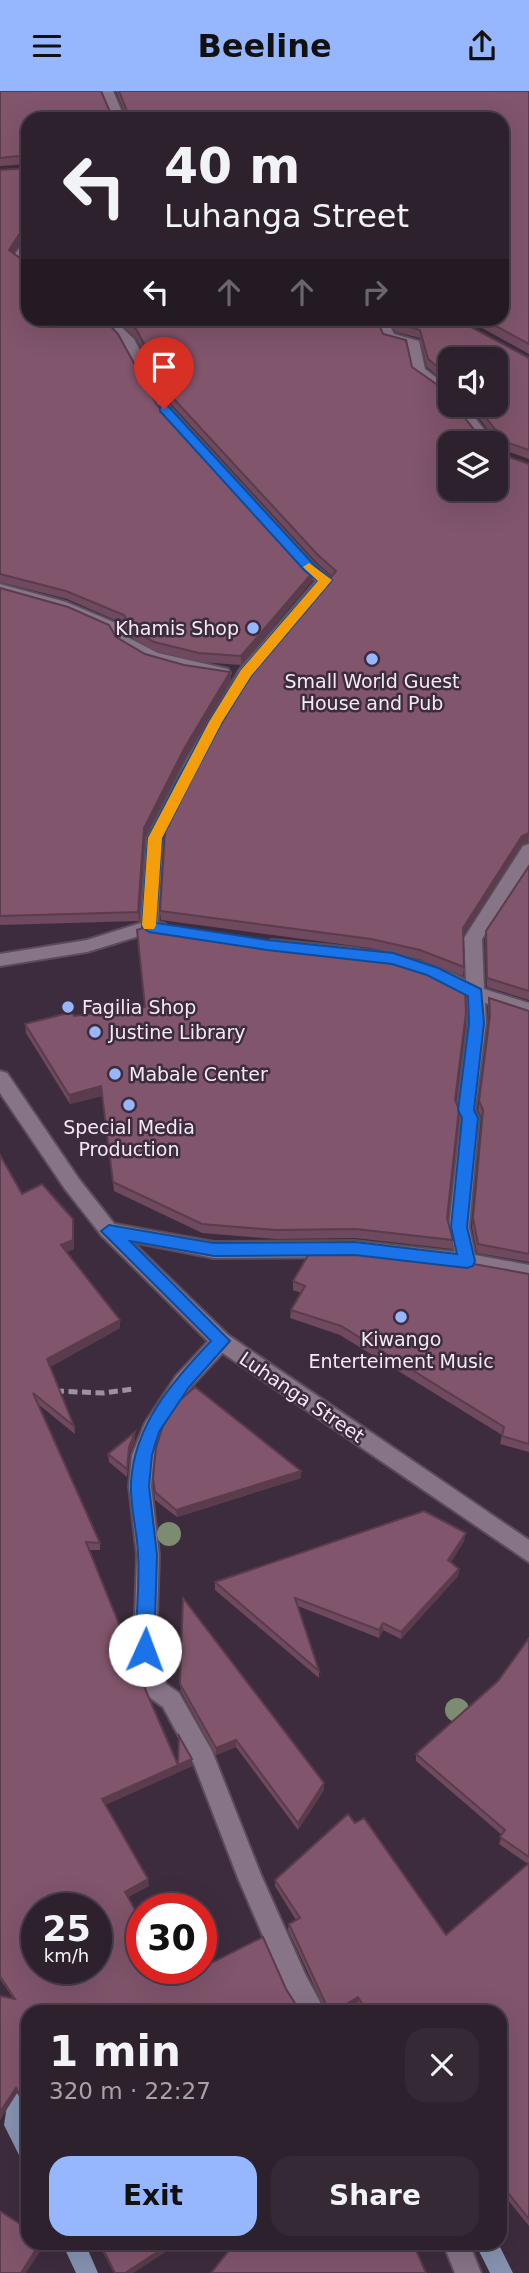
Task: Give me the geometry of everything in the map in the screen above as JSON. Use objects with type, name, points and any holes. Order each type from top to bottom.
[{"type":"street","points":[[107,91],[115,112]]},
{"type":"street","points":[[113,326],[127,339],[164,409],[310,568],[325,580],[246,673],[215,722],[155,838],[149,927]]},
{"type":"street","points":[[386,326],[388,337],[414,344],[418,370],[438,384]]},
{"type":"street","points":[[467,417],[478,431]]},
{"type":"street","points":[[0,589],[46,600],[110,625],[118,629],[122,641],[153,657],[227,674],[246,673]]},
{"type":"street","points":[[467,1261],[459,1227],[470,1118],[466,1110],[477,1023],[473,938],[522,865],[529,850]]},
{"type":"street","points":[[0,960],[87,946],[149,927],[175,931]]},
{"type":"street","points":[[254,943],[393,959],[433,971],[476,993],[529,1010]]},
{"type":"street","name":"Luhanga Street","points":[[0,1078],[72,1184],[109,1231],[222,1341],[529,1552]]},
{"type":"street","points":[[109,1231],[214,1250],[355,1249],[467,1261],[529,1273]]},
{"type":"street","points":[[222,1341],[183,1382],[152,1429],[143,1455],[140,1486],[148,1555],[145,1650],[157,1691],[172,1700],[204,1759],[256,1890],[309,2005]]},
{"type":"street","points":[[459,2250],[468,2273]]},
{"type":"path","points":[[50,1390],[104,1393],[183,1382]]},
{"type":"building","points":[[0,91],[101,91],[110,112],[21,112],[21,156],[0,158]]},
{"type":"building","points":[[119,91],[529,91],[529,344],[496,326],[509,326],[509,112],[110,112],[127,111]]},
{"type":"building","points":[[21,168],[21,233],[9,250],[21,259],[21,326],[111,326],[118,334],[157,405],[313,572],[241,656],[199,653],[154,642],[132,629],[124,615],[66,591],[0,574],[0,170]]},
{"type":"building","points":[[132,326],[380,326],[383,334],[406,340],[412,367],[438,385],[438,417],[464,417],[475,431],[438,431],[438,501],[508,501],[508,457],[529,464],[529,833],[522,836],[463,928],[464,967],[420,950],[371,939],[160,911],[165,830],[205,751],[254,669],[336,571],[317,554],[172,397]]},
{"type":"building","points":[[406,326],[469,326],[529,358],[529,450],[508,443],[508,431],[496,431],[485,417],[508,417],[508,347],[438,347],[438,367],[428,359],[420,330]]},
{"type":"building","points":[[0,588],[68,607],[109,625],[116,637],[145,654],[184,665],[230,672],[184,749],[144,828],[138,912],[0,916]]},
{"type":"building","points":[[529,866],[529,991],[487,978],[486,931]]},
{"type":"building","points":[[149,926],[267,944],[393,958],[427,969],[465,988],[466,1013],[455,1100],[459,1109],[447,1218],[453,1240],[356,1229],[276,1230],[202,1224],[113,1182],[101,1086],[69,1095],[25,1024],[72,1012],[74,1016],[145,1007],[137,930]]},
{"type":"building","points":[[489,998],[529,1011],[529,1254],[478,1244],[473,1218],[483,1110],[479,1101],[490,1015]]},
{"type":"building","points":[[0,1155],[22,1194],[42,1184],[73,1219],[73,1240],[61,1245],[120,1320],[47,1359],[74,1426],[33,1393],[100,1543],[86,1542],[178,1765],[179,1736],[192,1759],[102,1799],[148,1879],[125,1892],[126,1984],[217,1984],[217,1960],[263,1937],[296,2005],[21,2005],[21,2097],[16,2088],[0,2112],[0,1996],[15,1999],[0,1976]]},
{"type":"building","points":[[355,1251],[468,1263],[529,1274],[529,1444],[502,1436],[504,1427],[341,1326],[291,1310],[305,1286],[293,1281],[310,1252]]},
{"type":"building","points":[[195,1387],[301,1471],[176,1510],[155,1492],[153,1478],[156,1448],[163,1425],[179,1401]]},
{"type":"building","points":[[135,1432],[129,1447],[127,1469],[108,1454]]},
{"type":"building","points":[[424,1511],[466,1533],[448,1560],[459,1569],[401,1632],[383,1623],[379,1630],[295,1598],[319,1671],[215,1582]]},
{"type":"building","points":[[183,1598],[324,1783],[298,1823],[236,1740],[216,1748],[180,1684]]},
{"type":"building","points":[[529,1638],[529,1857],[500,1837],[505,1830],[416,1754],[498,1681]]},
{"type":"building","points":[[348,1814],[355,1823],[364,1818],[446,1935],[529,1863],[529,2219],[507,2192],[507,2005],[363,2005],[358,1997],[345,2005],[326,2005],[289,1924],[300,1918],[275,1880]]},
{"type":"building","points":[[0,2211],[21,2224],[21,2250],[36,2250],[21,2273],[0,2273]]},
{"type":"building","points":[[104,2250],[160,2250],[125,2273],[115,2273]]},
{"type":"building","points":[[229,2250],[416,2250],[426,2273],[211,2273]]},
{"type":"waterway","points":[[15,2078],[19,2092],[15,2125],[21,2137]]},
{"type":"waterway","points":[[76,2250],[87,2273]]},
{"type":"waterway","points":[[490,2250],[502,2273]]},
{"type":"slow traffic","points":[[149,925],[155,838],[215,722],[246,673],[325,580],[309,567]]},
{"type":"place","name":"Khamis Shop","points":[[253,628]]},
{"type":"place","name":"Small World Guest House and Pub","points":[[372,659]]},
{"type":"place","name":"Fagilia Shop","points":[[68,1007]]},
{"type":"place","name":"Justine Library","points":[[95,1032]]},
{"type":"place","name":"Mabale Center","points":[[115,1074]]},
{"type":"place","name":"Special Media Production","points":[[129,1105]]},
{"type":"place","name":"Kiwango Enterteiment Music","points":[[401,1317]]},
{"type":"route","points":[[145,1650],[148,1555],[140,1486],[143,1455],[152,1429],[183,1382],[222,1341],[109,1231],[214,1250],[355,1249],[467,1261],[459,1227],[470,1118],[466,1110],[477,1023],[476,993],[433,971],[393,959],[332,950],[267,945],[149,927],[155,838],[215,722],[246,673],[325,580],[310,568],[164,409]]}]
